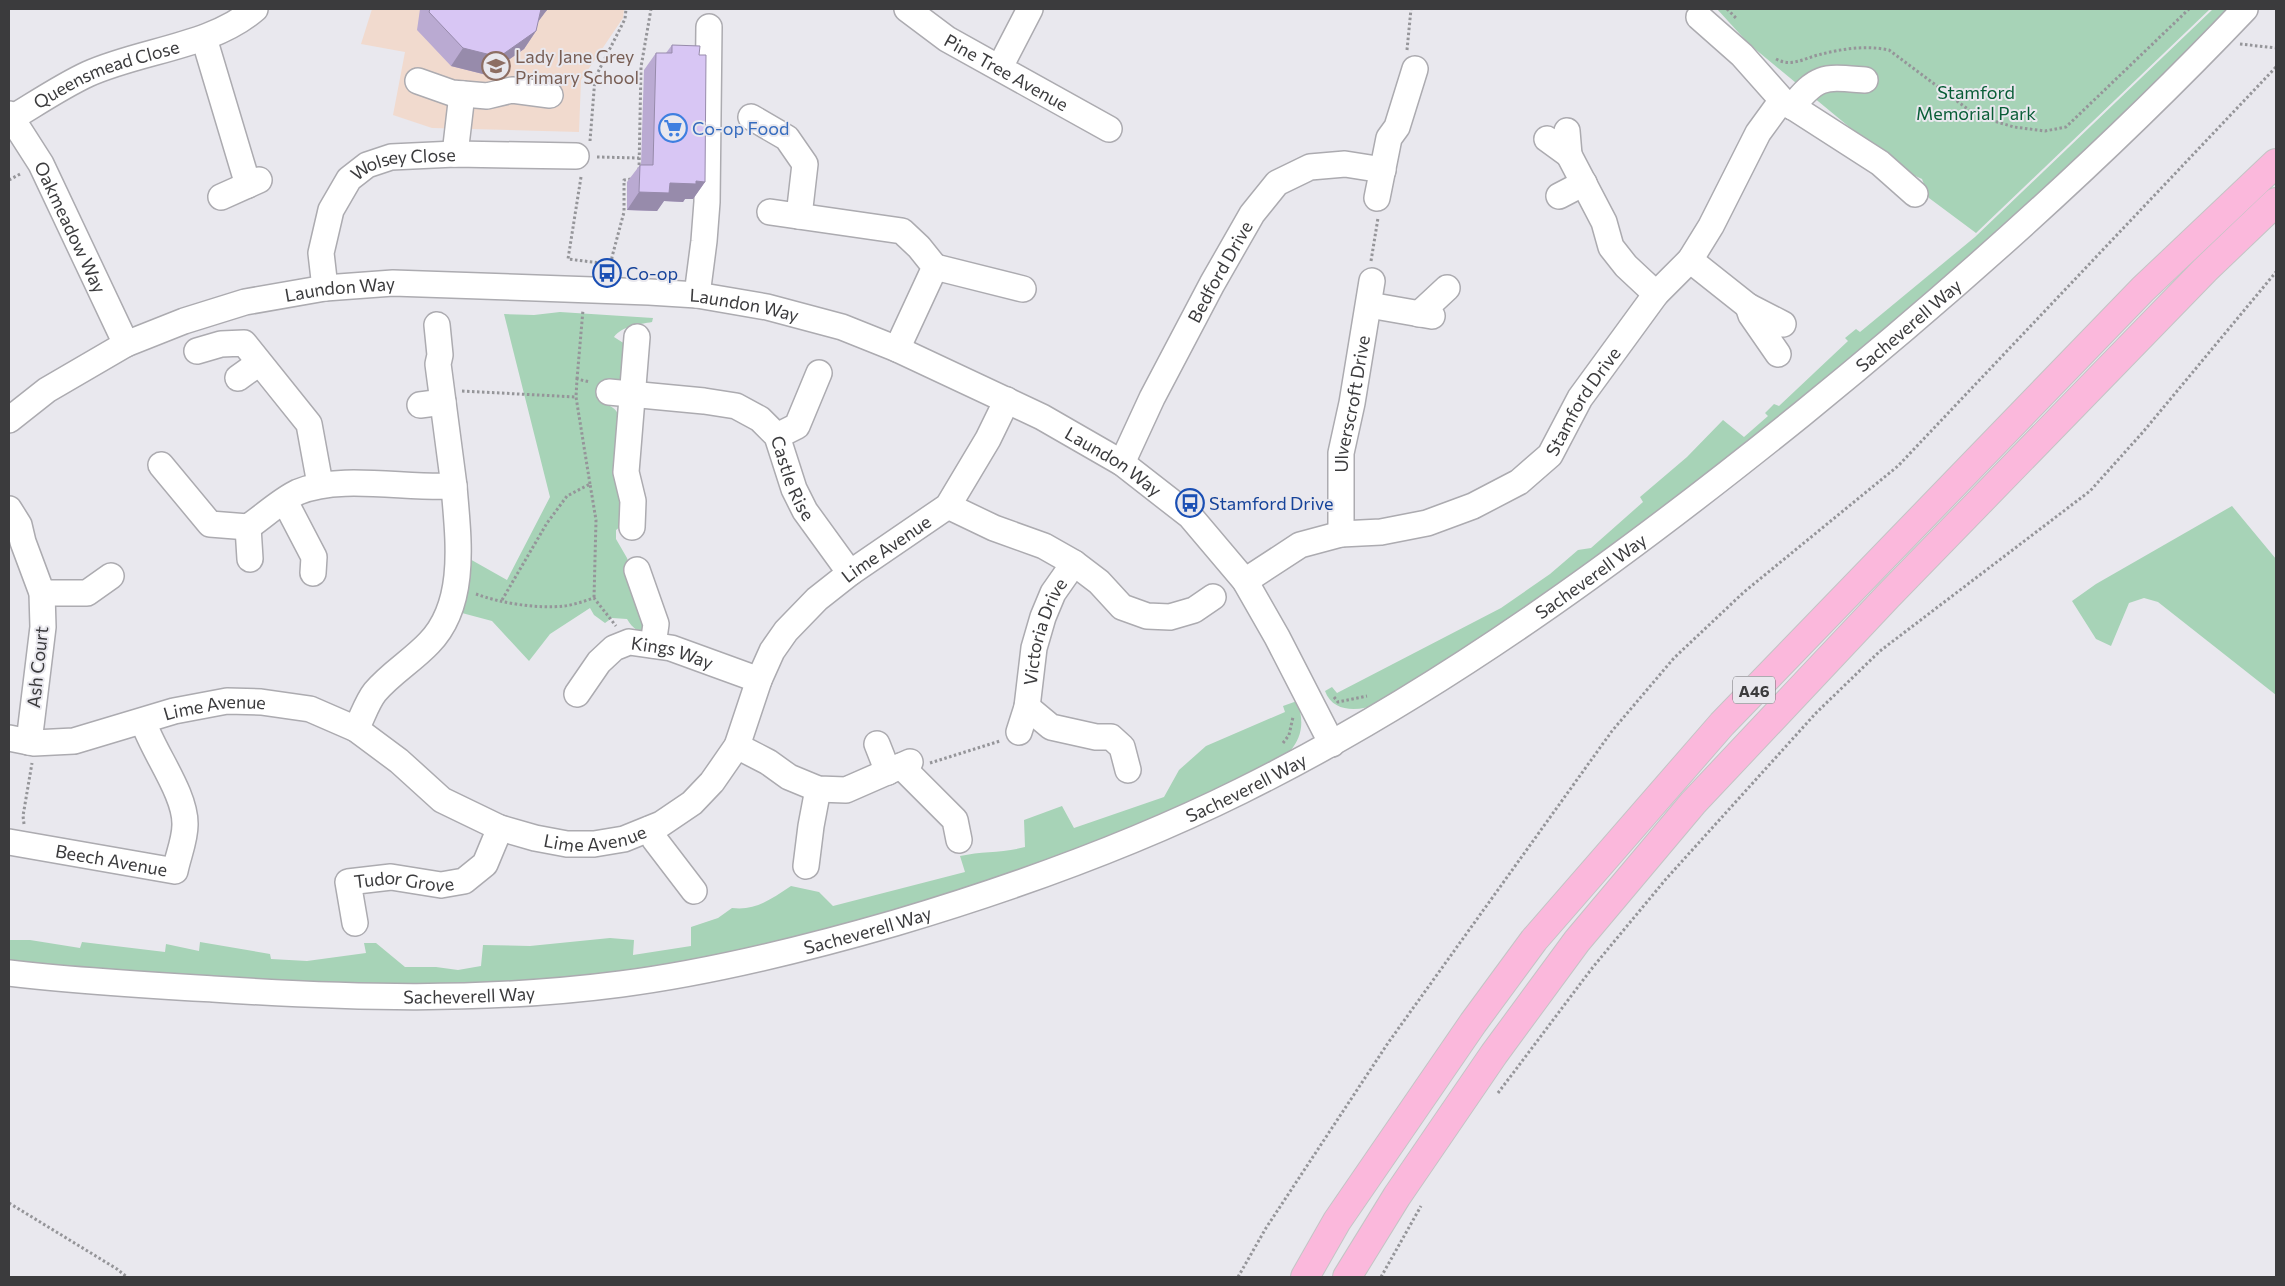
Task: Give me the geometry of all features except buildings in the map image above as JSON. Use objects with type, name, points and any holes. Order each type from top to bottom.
[{"type":"highway","name":"A46","points":[[1305,1277],[1337,1221],[1473,1023],[1529,948],[1709,738],[2143,289],[2276,163]]},
{"type":"highway","name":"A46","points":[[1347,1277],[1397,1196],[1494,1054],[1577,941],[1693,803],[1888,596],[2205,270],[2276,202]]},
{"type":"street","name":"Queensmead Close","points":[[10,116],[88,74],[147,53],[204,38],[244,19],[255,9]]},
{"type":"street","name":"Pine Tree Avenue","points":[[907,9],[947,39],[1109,129]]},
{"type":"street","points":[[1000,67],[1030,9]]},
{"type":"street","name":"Sacheverell Way","points":[[9,973],[333,997],[474,998],[625,984],[733,964],[840,939],[951,906],[1060,870],[1151,832],[1238,793],[1332,744],[1461,666],[1560,598],[1732,470],[1953,288],[2183,74],[2238,16]]},
{"type":"street","points":[[1700,17],[1742,55],[1788,104],[1853,144],[1880,163],[1916,194]]},
{"type":"street","points":[[697,295],[707,202],[709,27]]},
{"type":"street","name":"Queensmead Close","points":[[204,38],[254,183],[221,198]]},
{"type":"street","points":[[1378,198],[1389,138],[1397,127],[1415,69]]},
{"type":"street","name":"Stamford Drive","points":[[1245,581],[1300,545],[1341,534],[1381,532],[1428,523],[1473,506],[1519,482],[1550,455],[1580,398],[1656,294],[1690,260],[1711,226],[1758,133],[1788,104],[1821,79],[1865,80]]},
{"type":"street","points":[[418,82],[452,93],[487,96],[512,90],[550,96]]},
{"type":"street","points":[[455,154],[462,94]]},
{"type":"street","name":"Oakmeadow Way","points":[[10,116],[41,164],[126,344]]},
{"type":"street","points":[[751,117],[787,138],[805,164],[799,216]]},
{"type":"street","points":[[1557,135],[1604,222],[1611,247],[1626,266],[1656,294]]},
{"type":"street","name":"Wolsey Close","points":[[326,288],[321,254],[325,228],[331,210],[349,179],[367,165],[391,157],[455,154],[583,156]]},
{"type":"street","name":"Bedford Drive","points":[[1122,462],[1152,398],[1212,284],[1252,214],[1277,183],[1310,167],[1345,164],[1383,170]]},
{"type":"street","points":[[1559,196],[1584,183]]},
{"type":"street","points":[[770,212],[902,231],[920,247],[934,267],[1023,289]]},
{"type":"street","points":[[1690,260],[1748,306],[1782,324]]},
{"type":"street","points":[[897,349],[934,267]]},
{"type":"street","name":"Laundon Way","points":[[9,420],[47,390],[126,344],[184,320],[245,302],[326,288],[393,283],[697,295],[767,307],[842,326],[897,349],[1042,417],[1122,462],[1190,516],[1245,581],[1332,744]]},
{"type":"street","points":[[1371,293],[1426,315],[1447,288]]},
{"type":"street","name":"Ulverscroft Drive","points":[[1341,534],[1341,453],[1352,403],[1371,293]]},
{"type":"street","points":[[1748,306],[1751,315],[1778,354]]},
{"type":"street","points":[[356,729],[374,693],[394,673],[431,642],[448,616],[456,587],[457,559],[454,486],[435,399],[440,355],[437,324]]},
{"type":"street","points":[[632,527],[633,501],[626,472],[628,423],[620,393],[637,337]]},
{"type":"street","points":[[197,351],[221,344],[244,343],[309,424],[320,484]]},
{"type":"street","points":[[238,378],[259,363]]},
{"type":"street","points":[[777,436],[797,426],[819,373]]},
{"type":"street","name":"Castle Rise","points":[[620,393],[704,400],[736,406],[760,419],[777,436],[794,489],[805,511],[850,573]]},
{"type":"street","name":"Lime Avenue","points":[[24,741],[74,741],[174,711],[228,701],[261,702],[310,709],[356,729],[399,761],[442,800],[500,828],[535,838],[567,844],[594,844],[624,840],[650,830],[692,803],[712,782],[737,746],[759,680],[772,651],[786,631],[817,599],[850,573],[948,506],[966,478],[1007,400]]},
{"type":"street","points":[[161,465],[210,524],[248,528],[296,493],[320,484],[337,483],[428,488],[454,486]]},
{"type":"street","points":[[283,502],[290,511],[314,557],[314,573]]},
{"type":"street","name":"Victoria Drive","points":[[948,506],[994,528],[1044,546],[1074,563],[1099,582],[1122,607],[1147,616],[1170,617],[1203,612]]},
{"type":"street","name":"Ash Court","points":[[9,509],[19,525],[19,549],[52,592],[43,627],[24,741]]},
{"type":"street","points":[[248,528],[250,559]]},
{"type":"street","name":"Victoria Drive","points":[[1019,732],[1038,710],[1034,648],[1043,617],[1053,593],[1074,563]]},
{"type":"street","points":[[637,570],[656,624],[641,644]]},
{"type":"street","points":[[52,592],[87,592],[111,576]]},
{"type":"street","name":"Kings Way","points":[[577,694],[599,662],[614,648],[641,644],[671,648],[759,680]]},
{"type":"street","points":[[1038,710],[1051,727],[1096,737],[1111,737],[1122,747],[1128,770]]},
{"type":"street","name":"Beech Avenue","points":[[17,844],[175,871],[185,825],[180,799],[148,737],[143,721]]},
{"type":"street","points":[[877,744],[955,820],[959,840]]},
{"type":"street","points":[[737,746],[768,762],[789,777],[818,789],[846,790],[900,766]]},
{"type":"street","points":[[806,866],[818,789]]},
{"type":"street","name":"Tudor Grove","points":[[355,923],[348,882],[390,877],[441,885],[464,881],[485,864],[500,828]]},
{"type":"street","points":[[650,830],[655,840],[694,891]]},
{"type":"path","points":[[600,271],[600,262],[568,259],[595,78],[625,19],[626,9]]},
{"type":"path","points":[[611,269],[612,257],[624,212],[624,180],[639,179],[641,67],[651,9]]},
{"type":"path","points":[[1727,9],[1740,22]]},
{"type":"path","points":[[1771,54],[1778,61],[1797,63],[1818,55],[1871,46],[1889,50],[1977,116],[2014,126],[2045,131],[2066,127],[2189,9]]},
{"type":"path","points":[[2238,16],[2236,44],[2276,48]]},
{"type":"path","points":[[1238,1277],[1266,1228],[1393,1035],[1612,731],[1674,658],[1744,592],[1898,466],[2276,67]]},
{"type":"path","points":[[583,156],[639,158]]},
{"type":"path","points":[[1371,293],[1369,275],[1379,208],[1378,198]]},
{"type":"path","points":[[1495,1096],[1593,967],[1666,879],[1816,713],[1880,651],[2090,491],[2143,432],[2276,272]]},
{"type":"path","points":[[620,393],[599,384],[577,379],[576,397],[596,520],[594,598],[641,644]]},
{"type":"path","points":[[435,399],[576,397]]},
{"type":"path","points":[[502,600],[547,522],[567,496],[590,484]]},
{"type":"path","points":[[456,587],[490,599],[534,607],[564,606],[594,598]]},
{"type":"path","points":[[1278,746],[1284,743],[1289,735],[1294,718],[1288,701],[1306,693]]},
{"type":"path","points":[[1334,695],[1338,702],[1369,696]]},
{"type":"path","points":[[900,766],[924,765],[1001,741],[1019,732]]},
{"type":"path","points":[[17,844],[24,816],[24,741]]},
{"type":"path","points":[[1381,1277],[1424,1199]]},
{"type":"path","points":[[9,1202],[117,1268],[128,1277]]},
{"type":"shaded area","name":"Lady Jane Grey Primary School","points":[[372,9],[624,9],[623,18],[581,80],[579,132],[432,128],[393,115],[405,52],[361,44]]},
{"type":"green space","name":"Stamford Memorial Park","points":[[1717,9],[2210,9],[1976,233],[1929,198],[1922,179],[1900,169],[1749,44]]},
{"type":"green space","points":[[2213,9],[2230,9],[2079,158],[1946,279],[1751,441],[1640,526],[1495,631],[1376,705],[1354,709],[1340,707],[1329,698],[1325,691],[1332,687],[1337,693],[1501,608],[1550,574],[1578,550],[1591,548],[1643,502],[1640,497],[1687,457],[1723,420],[1744,437],[1768,416],[1765,413],[1774,404],[1779,406],[1848,341],[1845,338],[1856,329],[1860,332],[1975,237]]},
{"type":"green space","points":[[560,312],[653,318],[652,322],[626,328],[614,337],[625,344],[625,383],[602,402],[614,409],[619,416],[624,491],[620,527],[616,530],[616,539],[627,558],[650,633],[637,630],[627,619],[612,618],[605,623],[594,615],[590,608],[550,634],[529,661],[492,621],[462,613],[467,581],[468,558],[507,580],[550,497],[504,314],[534,315]]},
{"type":"green space","points":[[2232,506],[2276,559],[2276,695],[2158,602],[2144,598],[2129,603],[2111,646],[2096,639],[2072,601],[2096,584]]},
{"type":"green space","points":[[1297,701],[1301,715],[1301,728],[1298,740],[1290,751],[1192,802],[1040,865],[893,912],[766,945],[618,973],[507,985],[288,985],[9,963],[9,940],[30,940],[80,948],[82,942],[165,952],[166,944],[199,951],[200,942],[270,954],[271,959],[307,961],[366,953],[364,943],[376,943],[405,967],[436,967],[458,970],[481,966],[483,945],[530,946],[610,938],[634,940],[633,955],[691,946],[691,927],[718,918],[732,908],[756,906],[791,886],[819,892],[833,906],[965,872],[960,856],[1025,847],[1024,820],[1062,806],[1074,828],[1164,797],[1179,770],[1206,746],[1285,712],[1283,706]]},
{"type":"place","name":"Lady Jane Grey Primary School","points":[[496,66]]},
{"type":"place","name":"Co-op Food","points":[[673,128]]},
{"type":"place","name":"Co-op","points":[[607,273]]},
{"type":"place","name":"Stamford Drive","points":[[1190,503]]}]
